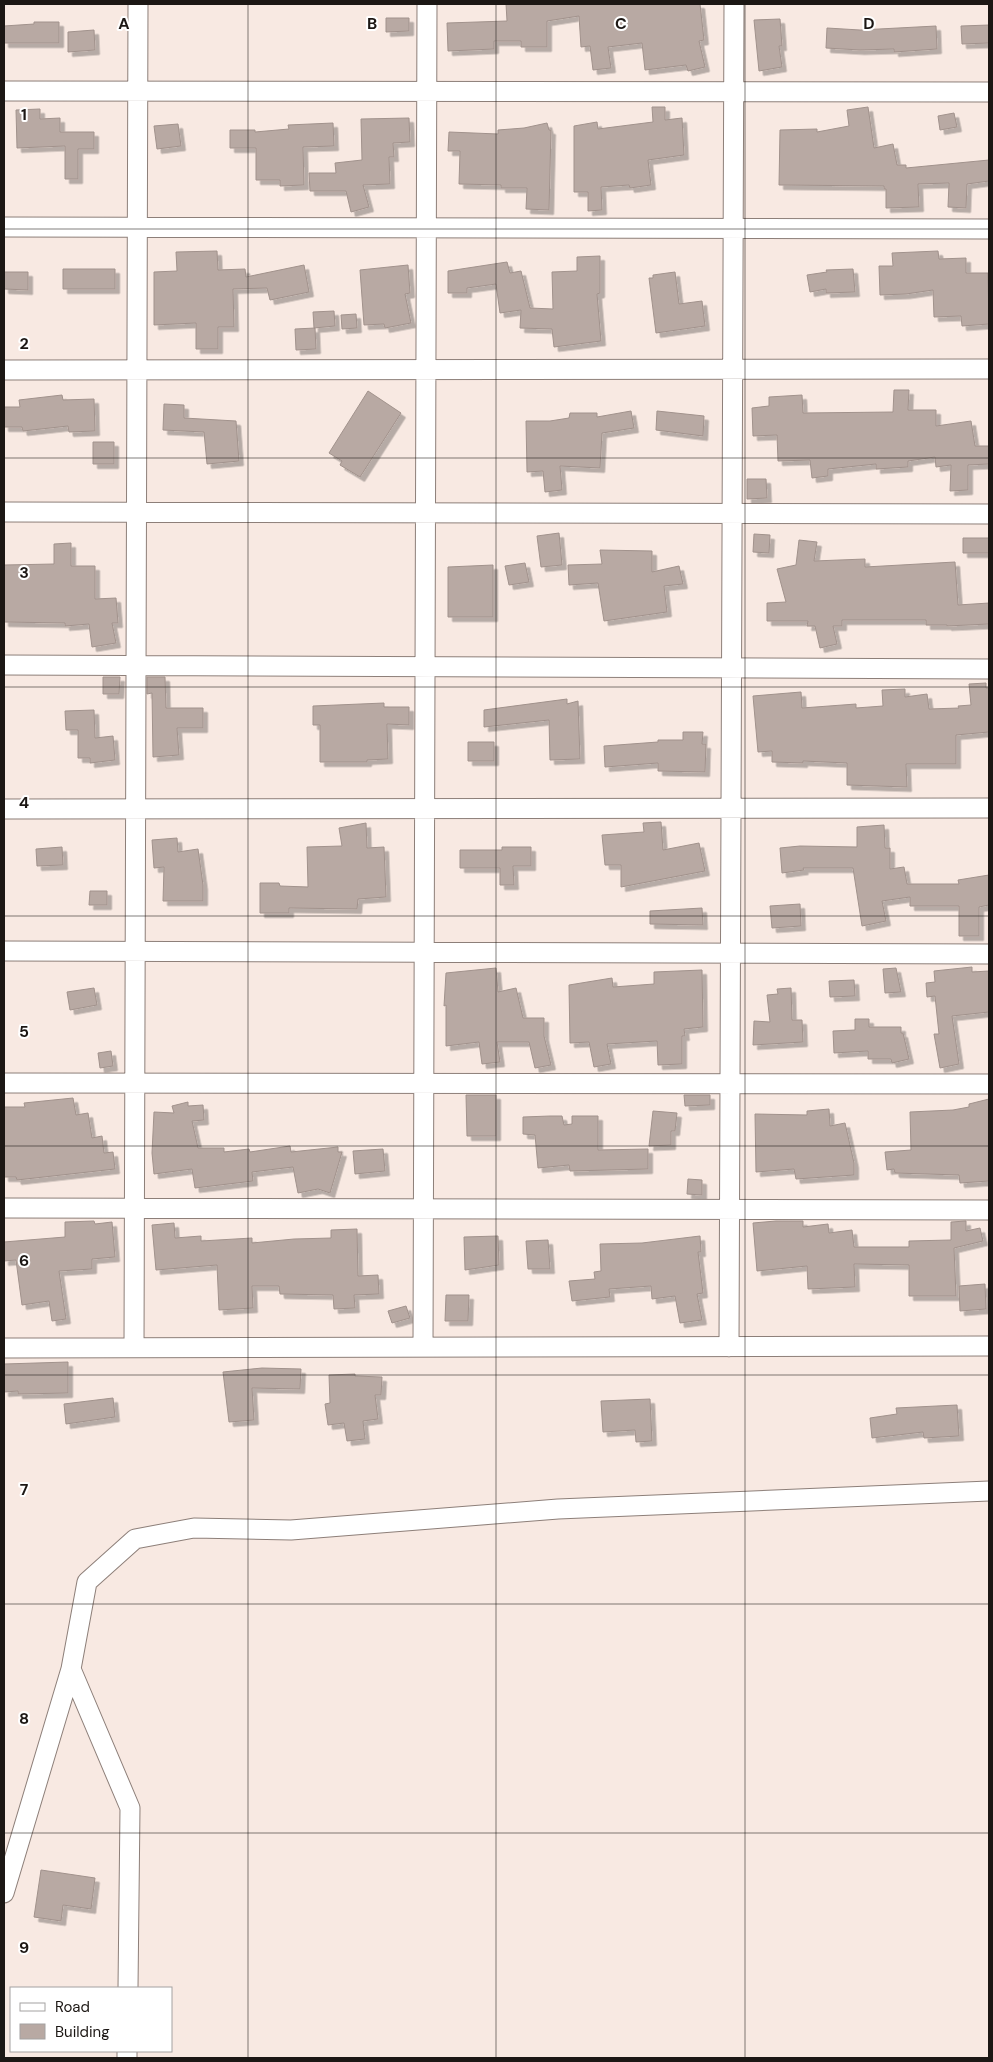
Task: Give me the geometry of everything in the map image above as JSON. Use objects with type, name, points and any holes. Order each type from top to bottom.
[{"type":"street","points":[[134,1347],[138,4]]},
{"type":"street","points":[[423,1347],[427,4]]},
{"type":"street","points":[[730,1347],[734,4]]},
{"type":"street","points":[[4,91],[989,92]]},
{"type":"street","points":[[4,227],[989,229]]},
{"type":"street","points":[[4,370],[989,369]]},
{"type":"street","points":[[4,512],[989,514]]},
{"type":"street","points":[[4,666],[989,669]]},
{"type":"street","points":[[4,809],[989,808]]},
{"type":"street","points":[[4,951],[989,954]]},
{"type":"street","points":[[4,1083],[989,1084]]},
{"type":"street","points":[[4,1208],[989,1210]]},
{"type":"street","points":[[4,1348],[989,1346]]},
{"type":"street","points":[[4,1893],[71,1669],[87,1582],[135,1539],[194,1528],[291,1530],[558,1509],[989,1491]]},
{"type":"street","points":[[71,1669],[130,1808],[128,1987]]},
{"type":"building","points":[[506,4],[700,4],[704,40],[699,41],[705,67],[688,71],[686,65],[645,70],[642,43],[608,47],[611,68],[593,70],[590,46],[581,47],[579,16],[547,21],[547,47],[521,47],[521,41],[494,41],[494,49],[448,51],[447,23],[507,21]]},
{"type":"building","points":[[386,18],[409,18],[409,31],[386,32]]},
{"type":"building","points":[[780,19],[782,46],[779,46],[782,67],[759,71],[754,20]]},
{"type":"building","points":[[34,22],[59,22],[59,43],[4,43],[4,26],[34,24]]},
{"type":"building","points":[[989,25],[989,43],[962,44],[961,26]]},
{"type":"building","points":[[936,26],[937,49],[894,52],[894,49],[826,48],[827,28],[860,30]]},
{"type":"building","points":[[94,30],[95,50],[68,52],[68,32]]},
{"type":"building","points":[[652,107],[665,107],[665,120],[682,118],[684,155],[648,160],[651,185],[630,188],[629,185],[601,187],[602,210],[588,211],[588,192],[574,192],[574,126],[597,122],[598,129],[653,122]]},
{"type":"building","points":[[868,107],[874,148],[893,144],[897,165],[906,165],[906,168],[989,160],[989,181],[967,184],[966,208],[948,207],[949,183],[918,184],[919,207],[886,208],[886,189],[884,189],[884,186],[779,185],[780,130],[817,129],[817,132],[849,126],[847,110]]},
{"type":"building","points":[[40,109],[40,119],[60,118],[60,132],[94,132],[94,149],[78,149],[78,179],[65,179],[65,146],[17,148],[16,110]]},
{"type":"building","points":[[954,113],[957,127],[940,130],[938,116]]},
{"type":"building","points":[[409,118],[410,142],[393,143],[394,157],[389,157],[390,184],[363,185],[369,207],[351,212],[346,191],[310,191],[309,173],[336,173],[335,163],[362,160],[361,119]]},
{"type":"building","points":[[333,123],[334,146],[303,147],[304,185],[280,186],[280,180],[256,180],[256,148],[230,148],[230,130],[255,130],[255,132],[289,129],[288,125]]},
{"type":"building","points":[[547,123],[549,130],[551,130],[549,210],[526,209],[527,188],[501,188],[501,185],[459,184],[460,151],[448,151],[449,132],[498,134],[498,130],[524,128]]},
{"type":"building","points":[[178,124],[181,146],[157,149],[154,126]]},
{"type":"building","points":[[217,251],[218,270],[245,269],[246,277],[304,265],[309,292],[270,300],[267,288],[233,289],[234,327],[218,327],[218,349],[196,349],[196,323],[154,325],[154,272],[177,271],[176,252]]},
{"type":"building","points":[[938,251],[939,259],[966,258],[966,273],[988,273],[989,324],[962,326],[961,316],[934,317],[933,290],[880,295],[879,266],[893,266],[892,253]]},
{"type":"building","points":[[600,256],[600,293],[597,294],[601,341],[554,347],[552,329],[520,328],[521,310],[500,313],[496,284],[467,288],[467,293],[448,293],[448,271],[507,262],[510,273],[521,271],[530,308],[553,309],[552,272],[577,271],[577,257]]},
{"type":"building","points":[[408,265],[410,293],[405,294],[411,323],[385,328],[384,324],[364,325],[360,270]]},
{"type":"building","points":[[63,269],[115,269],[115,289],[63,289]]},
{"type":"building","points":[[853,269],[855,292],[826,293],[826,289],[810,292],[807,275],[827,272],[826,270]]},
{"type":"building","points":[[4,272],[28,272],[28,290],[4,289]]},
{"type":"building","points":[[675,272],[679,304],[702,301],[705,326],[656,333],[649,278],[653,278],[653,275]]},
{"type":"building","points":[[334,311],[335,326],[314,328],[313,312]]},
{"type":"building","points":[[356,314],[357,328],[342,329],[341,315]]},
{"type":"building","points":[[315,328],[316,349],[296,350],[295,329]]},
{"type":"building","points":[[894,390],[909,390],[908,410],[936,410],[936,426],[971,421],[975,446],[989,446],[989,464],[968,465],[968,490],[950,491],[951,465],[936,467],[935,457],[908,461],[908,467],[876,469],[876,464],[828,469],[828,476],[812,478],[810,460],[778,461],[777,435],[753,436],[752,408],[769,406],[769,397],[802,395],[803,413],[893,412]]},
{"type":"building","points":[[368,391],[401,413],[360,477],[340,465],[342,461],[329,453]]},
{"type":"building","points":[[62,395],[63,400],[94,399],[95,431],[69,432],[68,426],[23,431],[22,427],[4,427],[4,407],[20,407],[19,400]]},
{"type":"building","points":[[164,404],[184,405],[184,418],[236,421],[239,461],[207,464],[204,432],[163,430]]},
{"type":"building","points":[[631,411],[634,428],[602,433],[600,468],[560,466],[562,490],[545,492],[543,471],[527,472],[526,421],[550,421],[569,418],[570,413],[597,413],[597,417]]},
{"type":"building","points":[[657,411],[704,416],[703,436],[656,430]]},
{"type":"building","points":[[93,442],[114,442],[114,464],[93,464]]},
{"type":"building","points":[[747,479],[766,479],[767,498],[747,499]]},
{"type":"building","points":[[559,533],[562,565],[541,567],[537,536]]},
{"type":"building","points":[[754,534],[770,535],[769,553],[753,552]]},
{"type":"building","points":[[963,538],[989,538],[989,553],[963,553]]},
{"type":"building","points":[[799,540],[817,542],[814,561],[865,559],[865,567],[955,562],[958,605],[989,603],[989,624],[947,626],[926,625],[926,620],[842,620],[842,626],[833,626],[837,644],[820,648],[815,626],[807,626],[808,621],[767,621],[767,603],[786,602],[777,569],[796,565]]},
{"type":"building","points":[[71,543],[71,566],[95,566],[95,599],[116,598],[118,623],[112,623],[116,643],[92,647],[89,624],[65,626],[65,623],[4,622],[4,565],[54,564],[54,544]]},
{"type":"building","points":[[600,550],[652,551],[652,572],[679,566],[683,584],[664,586],[667,612],[604,621],[598,583],[569,585],[568,565],[602,564]]},
{"type":"building","points":[[525,563],[529,582],[509,585],[505,566]]},
{"type":"building","points":[[493,565],[493,617],[448,617],[448,567]]},
{"type":"building","points":[[103,677],[120,677],[119,694],[103,694]]},
{"type":"building","points":[[147,677],[165,677],[166,708],[203,708],[203,728],[177,728],[179,755],[153,757],[152,693],[147,694]]},
{"type":"building","points":[[986,683],[986,688],[989,688],[989,732],[956,735],[956,764],[906,764],[907,787],[847,785],[847,763],[772,762],[772,751],[758,752],[753,696],[801,692],[802,708],[856,704],[856,708],[883,706],[882,690],[905,689],[905,697],[927,694],[929,709],[959,708],[958,706],[971,705],[969,684]]},
{"type":"building","points":[[567,699],[567,704],[578,701],[580,759],[550,760],[549,720],[484,727],[484,710]]},
{"type":"building","points":[[384,703],[384,707],[409,707],[409,725],[387,724],[388,759],[367,760],[367,762],[320,762],[320,725],[313,725],[313,706]]},
{"type":"building","points":[[94,710],[95,738],[113,736],[115,760],[90,763],[90,758],[78,758],[78,730],[66,730],[65,711]]},
{"type":"building","points":[[683,732],[703,732],[702,744],[706,744],[705,772],[658,771],[658,763],[605,767],[604,746],[658,742],[658,740],[683,740]]},
{"type":"building","points":[[468,742],[494,742],[494,761],[468,761]]},
{"type":"building","points":[[661,822],[663,850],[699,843],[705,871],[621,887],[621,865],[605,865],[602,835],[644,832],[643,823]]},
{"type":"building","points":[[366,823],[367,848],[384,847],[386,897],[358,899],[357,909],[289,908],[289,913],[260,913],[260,883],[279,883],[280,886],[308,887],[307,847],[342,846],[339,828]]},
{"type":"building","points":[[884,825],[885,848],[890,848],[890,869],[904,867],[907,884],[959,884],[958,880],[989,875],[989,905],[979,907],[979,936],[959,936],[959,906],[910,906],[910,897],[882,901],[886,921],[862,926],[853,868],[803,868],[804,870],[782,873],[780,848],[800,846],[857,847],[857,827]]},
{"type":"building","points":[[177,838],[178,852],[198,849],[203,885],[203,901],[163,901],[164,867],[154,868],[152,840]]},
{"type":"building","points":[[62,847],[63,865],[37,866],[36,849]]},
{"type":"building","points":[[502,847],[531,847],[531,866],[513,866],[514,885],[500,885],[500,868],[460,868],[460,850],[502,850]]},
{"type":"building","points":[[90,891],[107,891],[107,905],[89,905]]},
{"type":"building","points":[[800,904],[801,926],[772,928],[770,906]]},
{"type":"building","points":[[702,908],[703,925],[650,924],[650,911]]},
{"type":"building","points":[[972,967],[972,972],[989,971],[989,1012],[952,1016],[959,1064],[940,1068],[934,1034],[939,1034],[935,996],[927,997],[926,983],[935,982],[934,971]]},
{"type":"building","points":[[496,968],[498,992],[516,988],[523,1018],[544,1018],[544,1036],[551,1065],[535,1068],[529,1042],[497,1042],[500,1062],[482,1064],[479,1042],[446,1046],[446,1005],[444,1006],[446,973]]},
{"type":"building","points":[[896,968],[901,992],[885,993],[883,969]]},
{"type":"building","points":[[702,970],[703,1027],[684,1029],[685,1036],[682,1036],[682,1064],[658,1065],[657,1041],[607,1044],[611,1064],[594,1067],[589,1042],[570,1043],[569,985],[612,978],[613,987],[654,984],[654,972]]},
{"type":"building","points":[[854,980],[855,996],[830,997],[829,981]]},
{"type":"building","points":[[94,988],[97,1005],[70,1010],[67,992]]},
{"type":"building","points":[[791,988],[792,1020],[802,1020],[803,1042],[753,1045],[754,1021],[770,1022],[767,995],[778,994],[777,989]]},
{"type":"building","points":[[855,1019],[869,1019],[869,1027],[901,1027],[909,1059],[892,1063],[891,1059],[868,1059],[868,1051],[834,1053],[833,1031],[855,1030]]},
{"type":"building","points":[[111,1051],[113,1066],[100,1068],[98,1053]]},
{"type":"building","points":[[466,1095],[496,1095],[496,1136],[467,1136]]},
{"type":"building","points":[[684,1095],[710,1095],[710,1105],[685,1106]]},
{"type":"building","points":[[73,1098],[76,1115],[88,1113],[92,1138],[102,1136],[104,1153],[113,1152],[115,1169],[17,1180],[16,1177],[4,1177],[4,1107],[25,1107],[24,1103]]},
{"type":"building","points":[[989,1099],[989,1181],[960,1183],[959,1175],[895,1173],[894,1169],[887,1170],[885,1152],[911,1150],[910,1112],[953,1110],[969,1107],[969,1104]]},
{"type":"building","points":[[188,1102],[188,1106],[203,1105],[204,1120],[192,1121],[198,1148],[224,1148],[224,1152],[249,1149],[250,1152],[290,1146],[291,1152],[338,1147],[338,1152],[342,1152],[330,1193],[318,1189],[298,1193],[293,1167],[252,1172],[253,1181],[195,1188],[192,1169],[154,1174],[152,1153],[154,1112],[174,1113],[172,1106]]},
{"type":"building","points":[[829,1109],[830,1126],[845,1123],[854,1163],[854,1175],[796,1179],[794,1169],[756,1172],[755,1114],[807,1115],[807,1111]]},
{"type":"building","points":[[653,1111],[677,1113],[675,1131],[671,1131],[671,1145],[649,1146]]},
{"type":"building","points":[[562,1116],[564,1125],[572,1124],[572,1116],[598,1116],[598,1150],[648,1149],[648,1169],[570,1171],[569,1165],[538,1168],[535,1135],[523,1134],[523,1117]]},
{"type":"building","points":[[383,1149],[385,1171],[355,1174],[353,1151]]},
{"type":"building","points":[[688,1179],[702,1180],[702,1195],[687,1194]]},
{"type":"building","points":[[94,1221],[95,1224],[112,1222],[115,1257],[92,1259],[92,1269],[59,1271],[66,1319],[52,1321],[49,1301],[22,1305],[16,1260],[4,1261],[4,1242],[65,1237],[65,1222]]},
{"type":"building","points":[[803,1221],[803,1227],[828,1224],[829,1233],[852,1230],[854,1247],[909,1247],[909,1241],[951,1240],[951,1222],[966,1221],[966,1231],[980,1228],[983,1241],[954,1248],[956,1296],[909,1296],[909,1265],[854,1264],[855,1287],[808,1289],[807,1266],[757,1271],[753,1223]]},
{"type":"building","points":[[174,1223],[175,1238],[201,1236],[201,1241],[252,1238],[252,1243],[331,1238],[331,1230],[357,1229],[358,1276],[378,1275],[379,1294],[354,1295],[355,1308],[334,1309],[333,1295],[280,1294],[279,1286],[252,1286],[253,1308],[219,1310],[217,1265],[156,1270],[152,1225]]},
{"type":"building","points":[[498,1236],[499,1265],[465,1270],[464,1237]]},
{"type":"building","points":[[700,1236],[701,1252],[698,1252],[703,1293],[697,1294],[702,1320],[680,1323],[675,1296],[652,1299],[651,1286],[609,1289],[610,1297],[572,1301],[569,1281],[595,1279],[594,1272],[601,1271],[600,1244],[642,1243]]},
{"type":"building","points":[[548,1240],[550,1269],[528,1269],[526,1241]]},
{"type":"building","points":[[985,1284],[986,1309],[960,1311],[959,1286]]},
{"type":"building","points":[[446,1295],[469,1295],[468,1321],[445,1321]]},
{"type":"building","points":[[406,1306],[410,1318],[392,1323],[388,1311]]},
{"type":"building","points":[[68,1362],[68,1393],[18,1394],[18,1391],[4,1392],[4,1364]]},
{"type":"building","points":[[262,1368],[301,1369],[300,1389],[252,1388],[254,1420],[229,1422],[223,1372]]},
{"type":"building","points":[[355,1374],[355,1376],[382,1377],[381,1395],[375,1395],[378,1419],[363,1421],[365,1439],[347,1441],[344,1423],[328,1425],[325,1404],[330,1403],[329,1375]]},
{"type":"building","points":[[113,1398],[115,1417],[66,1424],[64,1404]]},
{"type":"building","points":[[650,1399],[652,1441],[636,1442],[635,1430],[603,1432],[601,1401]]},
{"type":"building","points":[[957,1405],[959,1436],[924,1438],[923,1432],[872,1438],[870,1418],[897,1414],[896,1408]]},
{"type":"building","points":[[41,1870],[95,1878],[91,1909],[63,1905],[61,1921],[34,1917]]}]
